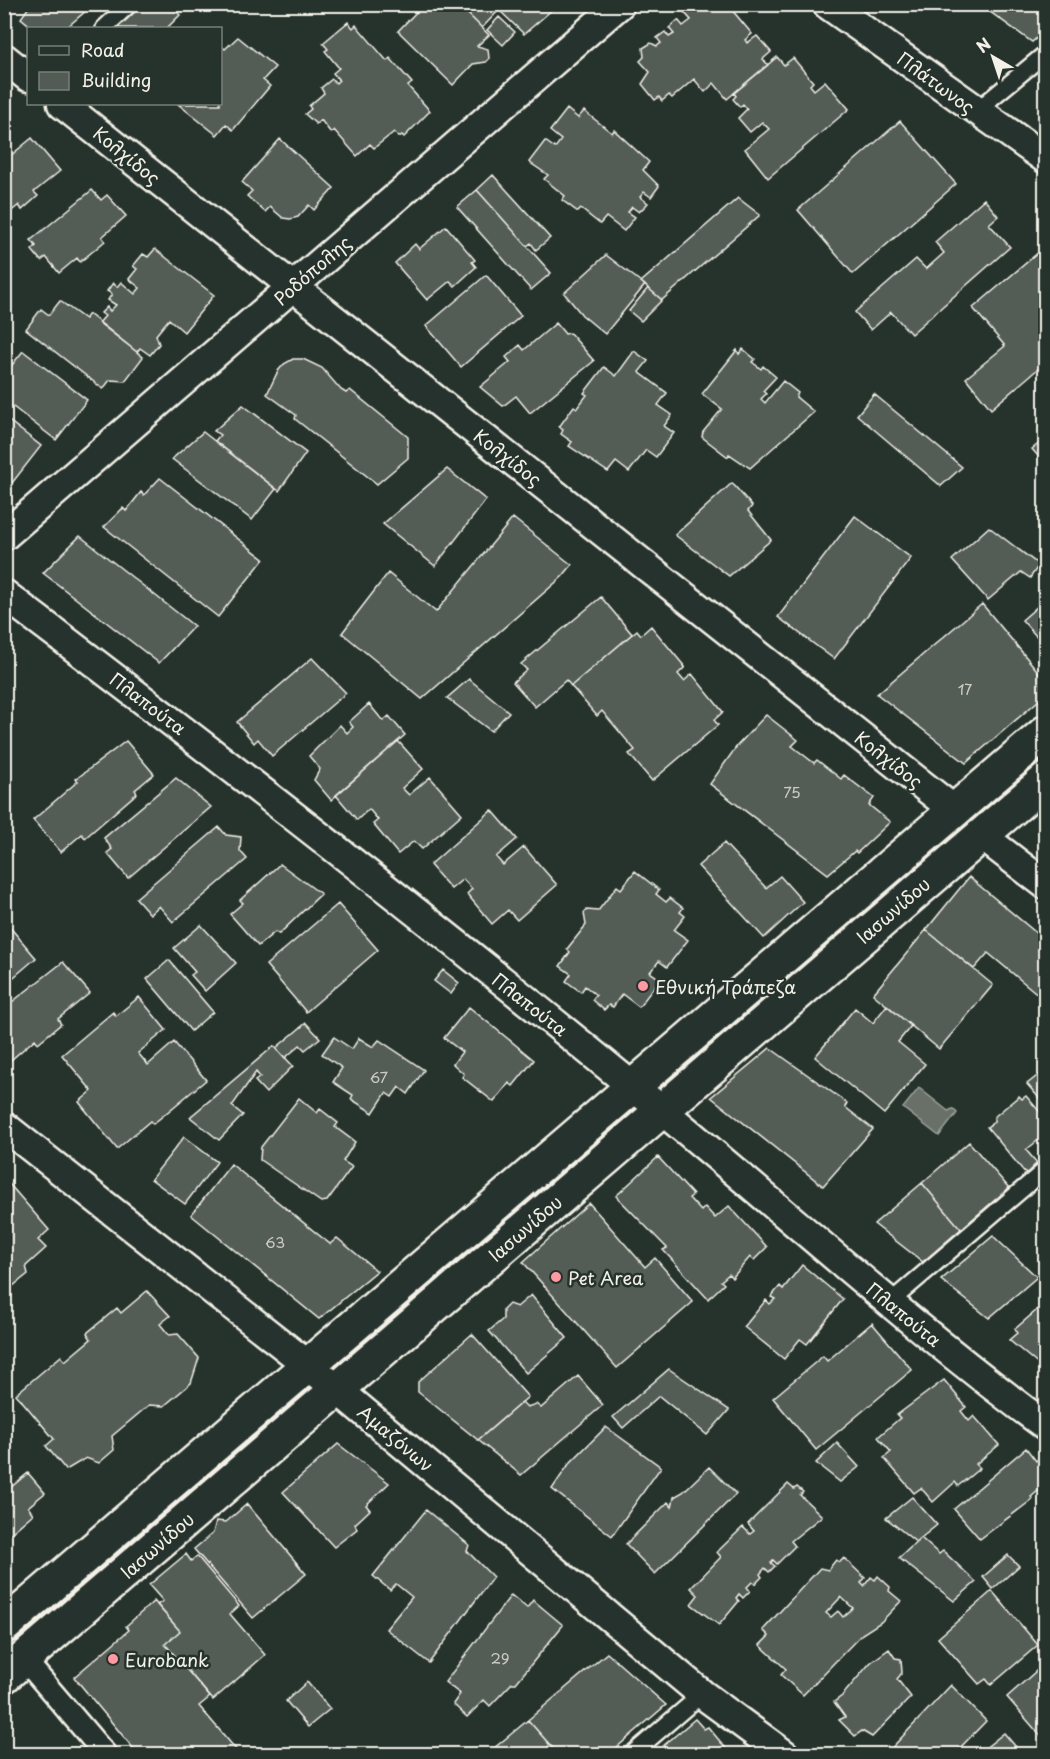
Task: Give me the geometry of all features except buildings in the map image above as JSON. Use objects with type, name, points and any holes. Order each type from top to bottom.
[{"type":"street","name":"Ροδόπολης","points":[[4,536],[620,4]]},
{"type":"street","name":"Πλάτωνος","points":[[827,4],[1046,159]]},
{"type":"street","points":[[4,58],[27,76]]},
{"type":"street","name":"Κολχίδος","points":[[63,105],[954,810]]},
{"type":"street","name":"Πλαπούτα","points":[[4,594],[191,735],[633,1086],[889,1303],[1041,1416]]},
{"type":"street","name":"Ιασωνίδου","points":[[4,1626],[1046,732]]},
{"type":"street","name":"Ιασωνίδου","points":[[14,1668],[1046,780]]},
{"type":"street","points":[[981,835],[1046,885]]},
{"type":"street","name":"Αμαζόνων","points":[[4,1126],[308,1365],[702,1694],[784,1755]]},
{"type":"street","points":[[14,1668],[105,1755]]},
{"type":"lane","points":[[105,27],[130,4]]},
{"type":"lane","points":[[976,111],[1046,53]]},
{"type":"lane","points":[[889,1303],[1046,1169]]},
{"type":"lane","points":[[632,1755],[702,1694]]},
{"type":"shaded area","points":[[919,1088],[948,1111],[953,1109],[957,1113],[939,1136],[903,1108]]},
{"type":"place","name":"Εθνική Τράπεζα","points":[[643,986]]},
{"type":"place","name":"Pet Area","points":[[556,1277]]},
{"type":"place","name":"Eurobank","points":[[113,1659]]}]
